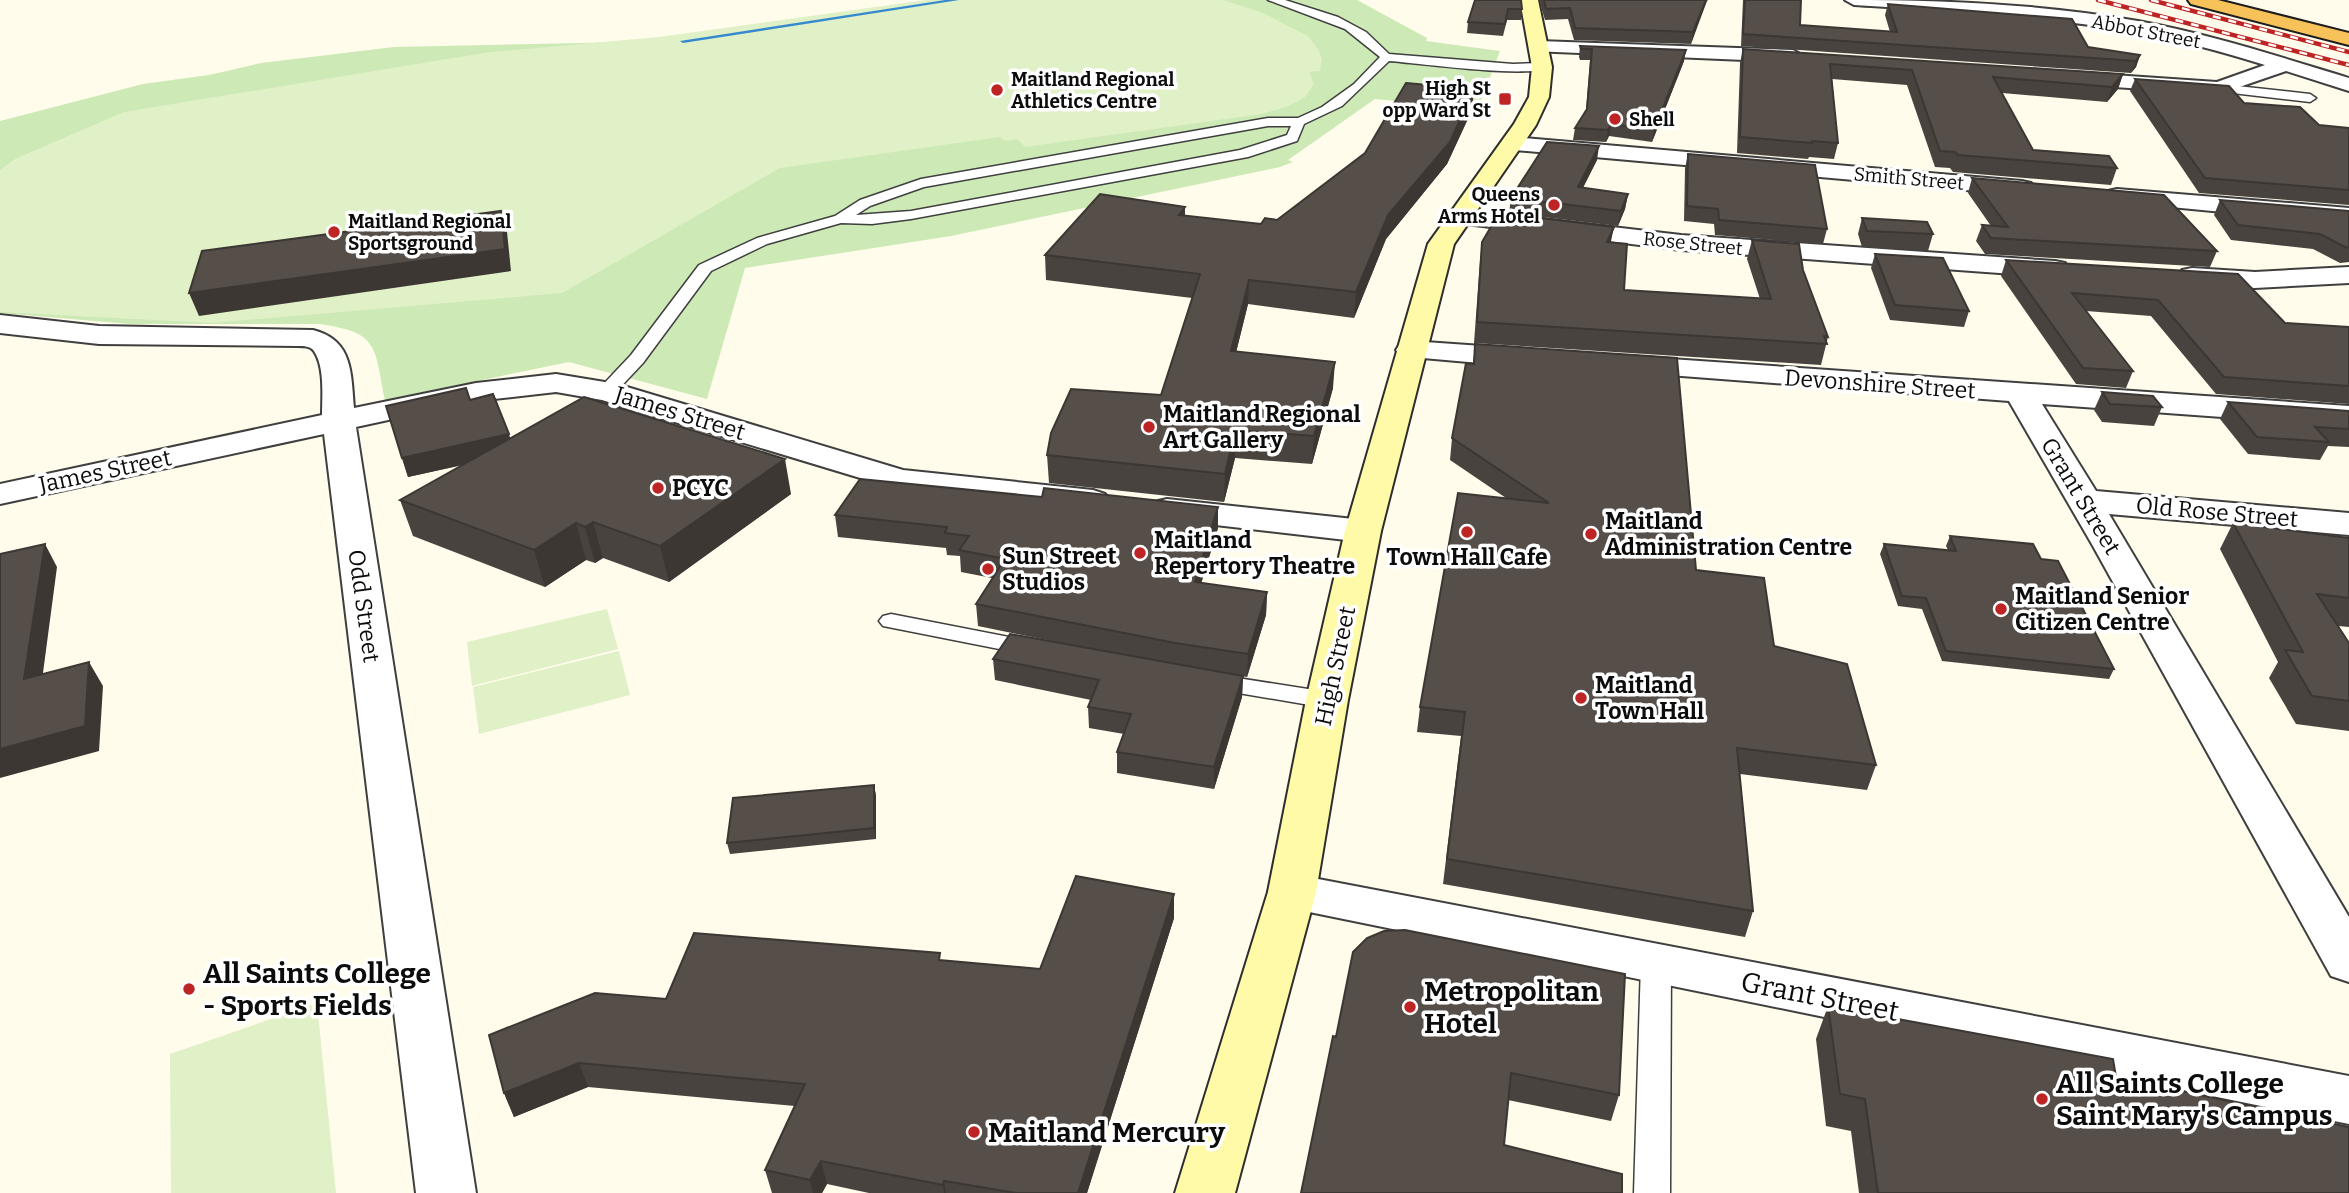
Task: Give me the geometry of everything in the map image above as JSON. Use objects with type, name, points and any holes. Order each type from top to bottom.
[{"type":"highway","points":[[2197,0],[2349,39]]},
{"type":"highway","points":[[2236,0],[2349,28]]},
{"type":"main road","name":"High Street","points":[[1205,1193],[1292,892],[1327,700],[1363,531],[1441,244],[1533,113],[1542,83],[1541,57],[1529,0]]},
{"type":"street","name":"Abbot Street","points":[[1854,0],[2002,10],[2104,21],[2203,41],[2349,85]]},
{"type":"street","points":[[1541,57],[1816,58]]},
{"type":"street","points":[[2050,76],[2219,88],[2285,65]]},
{"type":"street","name":"Smith Street","points":[[1511,144],[2044,190]]},
{"type":"street","points":[[2099,195],[2349,216]]},
{"type":"street","name":"Rose Street","points":[[1458,217],[1561,231],[1804,254],[2077,270]]},
{"type":"street","points":[[2173,275],[2255,280],[2349,275]]},
{"type":"street","name":"Odd Street","points":[[0,324],[99,334],[316,340],[325,345],[334,365],[339,421],[446,1193]]},
{"type":"street","points":[[1412,350],[1554,360]]},
{"type":"street","name":"Devonshire Street","points":[[1595,363],[2349,416]]},
{"type":"street","name":"James Street","points":[[0,494],[452,397],[530,384],[556,383],[606,391],[900,480],[1363,531]]},
{"type":"street","name":"Grant Street","points":[[2021,394],[2330,904],[2349,962]]},
{"type":"street","name":"Old Rose Street","points":[[2085,501],[2349,524]]},
{"type":"street","name":"Grant Street","points":[[1292,892],[2349,1100]]},
{"type":"lane","points":[[1273,0],[1332,16],[1354,28],[1375,44],[1386,57],[1513,68],[1541,57]]},
{"type":"lane","points":[[606,391],[637,359],[705,268],[762,241],[840,219],[865,203],[921,183],[1268,121],[1299,122],[1339,102],[1365,82],[1386,57]]},
{"type":"lane","points":[[2219,88],[2310,98]]},
{"type":"lane","points":[[840,219],[872,220],[911,215],[1243,154],[1292,138],[1299,122]]},
{"type":"lane","points":[[891,621],[1053,653]]},
{"type":"lane","points":[[1189,678],[1327,700]]},
{"type":"lane","points":[[1652,1193],[1656,963]]},
{"type":"green space","name":"Maitland Regional Sportsground","points":[[926,0],[1223,0],[1263,13],[1308,36],[1322,59],[1320,71],[1309,72],[1314,84],[1305,97],[1289,106],[1262,114],[1025,147],[1017,139],[1005,141],[1000,137],[780,168],[562,293],[212,323],[0,312],[0,170],[15,159],[124,112],[490,52],[659,37]]},
{"type":"green space","points":[[982,0],[1357,0],[1427,38],[1426,41],[1500,51],[1478,109],[1375,99],[1288,160],[1293,162],[1280,167],[951,236],[745,268],[707,399],[569,362],[385,400],[379,367],[371,345],[354,332],[339,327],[319,324],[130,324],[0,313],[0,121],[143,84],[209,75],[261,63],[394,47],[679,41]]},
{"type":"green space","points":[[607,609],[618,649],[472,686],[467,642]]},
{"type":"green space","points":[[619,651],[630,695],[479,734],[473,687]]},
{"type":"green space","points":[[317,1003],[336,1193],[171,1193],[170,1054]]},
{"type":"building","points":[[1475,0],[1521,0],[1522,9],[1508,9],[1505,24],[1468,22]]},
{"type":"building","points":[[1544,0],[1706,0],[1693,32],[1575,28],[1570,8],[1546,9]]},
{"type":"building","points":[[1745,0],[1801,0],[1800,25],[1897,32],[1888,4],[2072,19],[2088,47],[2140,55],[2136,61],[1743,34]]},
{"type":"building","points":[[1580,46],[1686,50],[1654,130],[1611,124],[1608,130],[1575,128],[1587,109],[1592,49],[1581,49]]},
{"type":"building","points":[[1743,49],[2123,74],[2112,87],[1993,77],[2033,150],[2109,156],[2117,168],[1958,155],[1955,152],[1940,151],[1912,70],[1830,64],[1838,143],[1740,137]]},
{"type":"building","points":[[2135,79],[2229,86],[2244,103],[2300,107],[2319,125],[2349,128],[2349,190],[2205,178]]},
{"type":"building","points":[[1406,83],[1474,89],[1450,142],[1388,215],[1356,292],[1249,280],[1231,351],[1335,362],[1314,436],[1235,430],[1225,474],[1047,455],[1051,433],[1071,389],[1161,395],[1200,274],[1045,255],[1100,194],[1185,207],[1179,215],[1261,224],[1265,218],[1277,220],[1365,153]]},
{"type":"building","points":[[1547,142],[1599,146],[1578,187],[1628,194],[1621,211],[1511,198]]},
{"type":"building","points":[[1688,154],[1815,165],[1827,229],[1719,220],[1718,209],[1687,206]]},
{"type":"building","points":[[1972,178],[2164,195],[2217,251],[1991,238],[1982,225],[2008,227]]},
{"type":"building","points":[[2220,200],[2349,211],[2349,247],[2320,234],[2238,225]]},
{"type":"building","points":[[501,211],[505,249],[189,293],[202,251]]},
{"type":"building","points":[[1499,213],[1614,227],[1607,242],[1627,244],[1624,290],[1771,299],[1752,240],[1799,244],[1803,270],[1828,337],[1824,336],[1827,344],[1477,322],[1482,242]]},
{"type":"building","points":[[1862,218],[1927,222],[1933,234],[1867,231]]},
{"type":"building","points":[[1875,254],[1943,258],[1969,311],[1895,305]]},
{"type":"building","points":[[2006,260],[2238,274],[2285,323],[2349,327],[2349,386],[2224,377],[2158,300],[2072,293],[2133,371],[2083,368]]},
{"type":"building","points":[[1475,344],[1677,358],[1696,570],[1764,578],[1774,646],[1847,664],[1876,765],[1737,748],[1753,911],[1447,859],[1465,712],[1420,707],[1458,493],[1549,503],[1452,438],[1466,363],[1474,364]]},
{"type":"building","points":[[466,388],[470,400],[493,394],[509,434],[402,458],[386,406]]},
{"type":"building","points":[[2102,392],[2153,396],[2162,407],[2110,404]]},
{"type":"building","points":[[584,397],[785,459],[660,546],[593,522],[585,527],[576,523],[534,550],[400,500]]},
{"type":"building","points":[[2228,402],[2349,411],[2349,429],[2315,427],[2329,442],[2257,437]]},
{"type":"building","points":[[860,479],[1042,497],[1044,488],[1218,507],[1195,582],[1267,592],[1248,654],[1175,643],[976,604],[1005,559],[959,550],[969,536],[945,533],[947,527],[835,515]]},
{"type":"building","points":[[2233,523],[2349,538],[2349,598],[2317,594],[2349,643],[2349,701],[2312,696],[2285,650],[2303,652]]},
{"type":"building","name":"Maitland Senior Citizen Centre","points":[[1950,536],[2033,544],[2041,559],[2058,561],[2114,669],[1946,651],[1926,598],[1902,596],[1884,544],[1956,551]]},
{"type":"building","points":[[45,544],[24,679],[89,662],[85,726],[0,749],[0,554]]},
{"type":"building","points":[[1010,634],[1243,676],[1214,767],[1117,752],[1131,714],[1088,707],[1099,680],[993,659]]},
{"type":"building","points":[[874,785],[874,828],[727,843],[733,798]]},
{"type":"building","points":[[1076,876],[1174,894],[1078,1193],[1016,1193],[944,1181],[943,1185],[821,1161],[810,1180],[765,1170],[805,1084],[579,1063],[504,1093],[489,1035],[595,993],[666,999],[694,933],[940,953],[939,960],[1040,969]]},
{"type":"building","points":[[1405,930],[1625,974],[1619,1095],[1511,1073],[1504,1145],[1622,1174],[1622,1193],[1301,1193],[1353,952],[1367,938],[1384,931]]},
{"type":"building","points":[[1828,1006],[2113,1059],[2116,1077],[2349,1127],[2349,1193],[1878,1193],[1865,1099],[1840,1094]]},
{"type":"waterway","points":[[683,41],[956,0]]},
{"type":"railway","points":[[2098,0],[2349,65]]},
{"type":"railway","points":[[2151,0],[2349,52]]},
{"type":"place","name":"Maitland Regional Athletics Centre","points":[[997,90]]},
{"type":"place","name":"High St opp Ward St","points":[[1505,99]]},
{"type":"place","name":"Shell","points":[[1615,119]]},
{"type":"place","name":"Queens Arms Hotel","points":[[1554,205]]},
{"type":"place","name":"Maitland Regional Sportsground","points":[[334,232]]},
{"type":"place","name":"Maitland Regional Art Gallery","points":[[1149,427]]},
{"type":"place","name":"PCYC","points":[[658,488]]},
{"type":"place","name":"Town Hall Cafe","points":[[1467,532]]},
{"type":"place","name":"Maitland Administration Centre","points":[[1591,534]]},
{"type":"place","name":"Maitland Repertory Theatre","points":[[1140,553]]},
{"type":"place","name":"Sun Street Studios","points":[[988,569]]},
{"type":"place","name":"Maitland Senior Citizen Centre","points":[[2001,609]]},
{"type":"place","name":"Maitland Town Hall","points":[[1581,698]]},
{"type":"place","name":"All Saints College - Sports Fields","points":[[189,989]]},
{"type":"place","name":"Metropolitan Hotel","points":[[1410,1007]]},
{"type":"place","name":"All Saints College Saint Mary's Campus","points":[[2042,1099]]},
{"type":"place","name":"Maitland Mercury","points":[[974,1132]]}]
